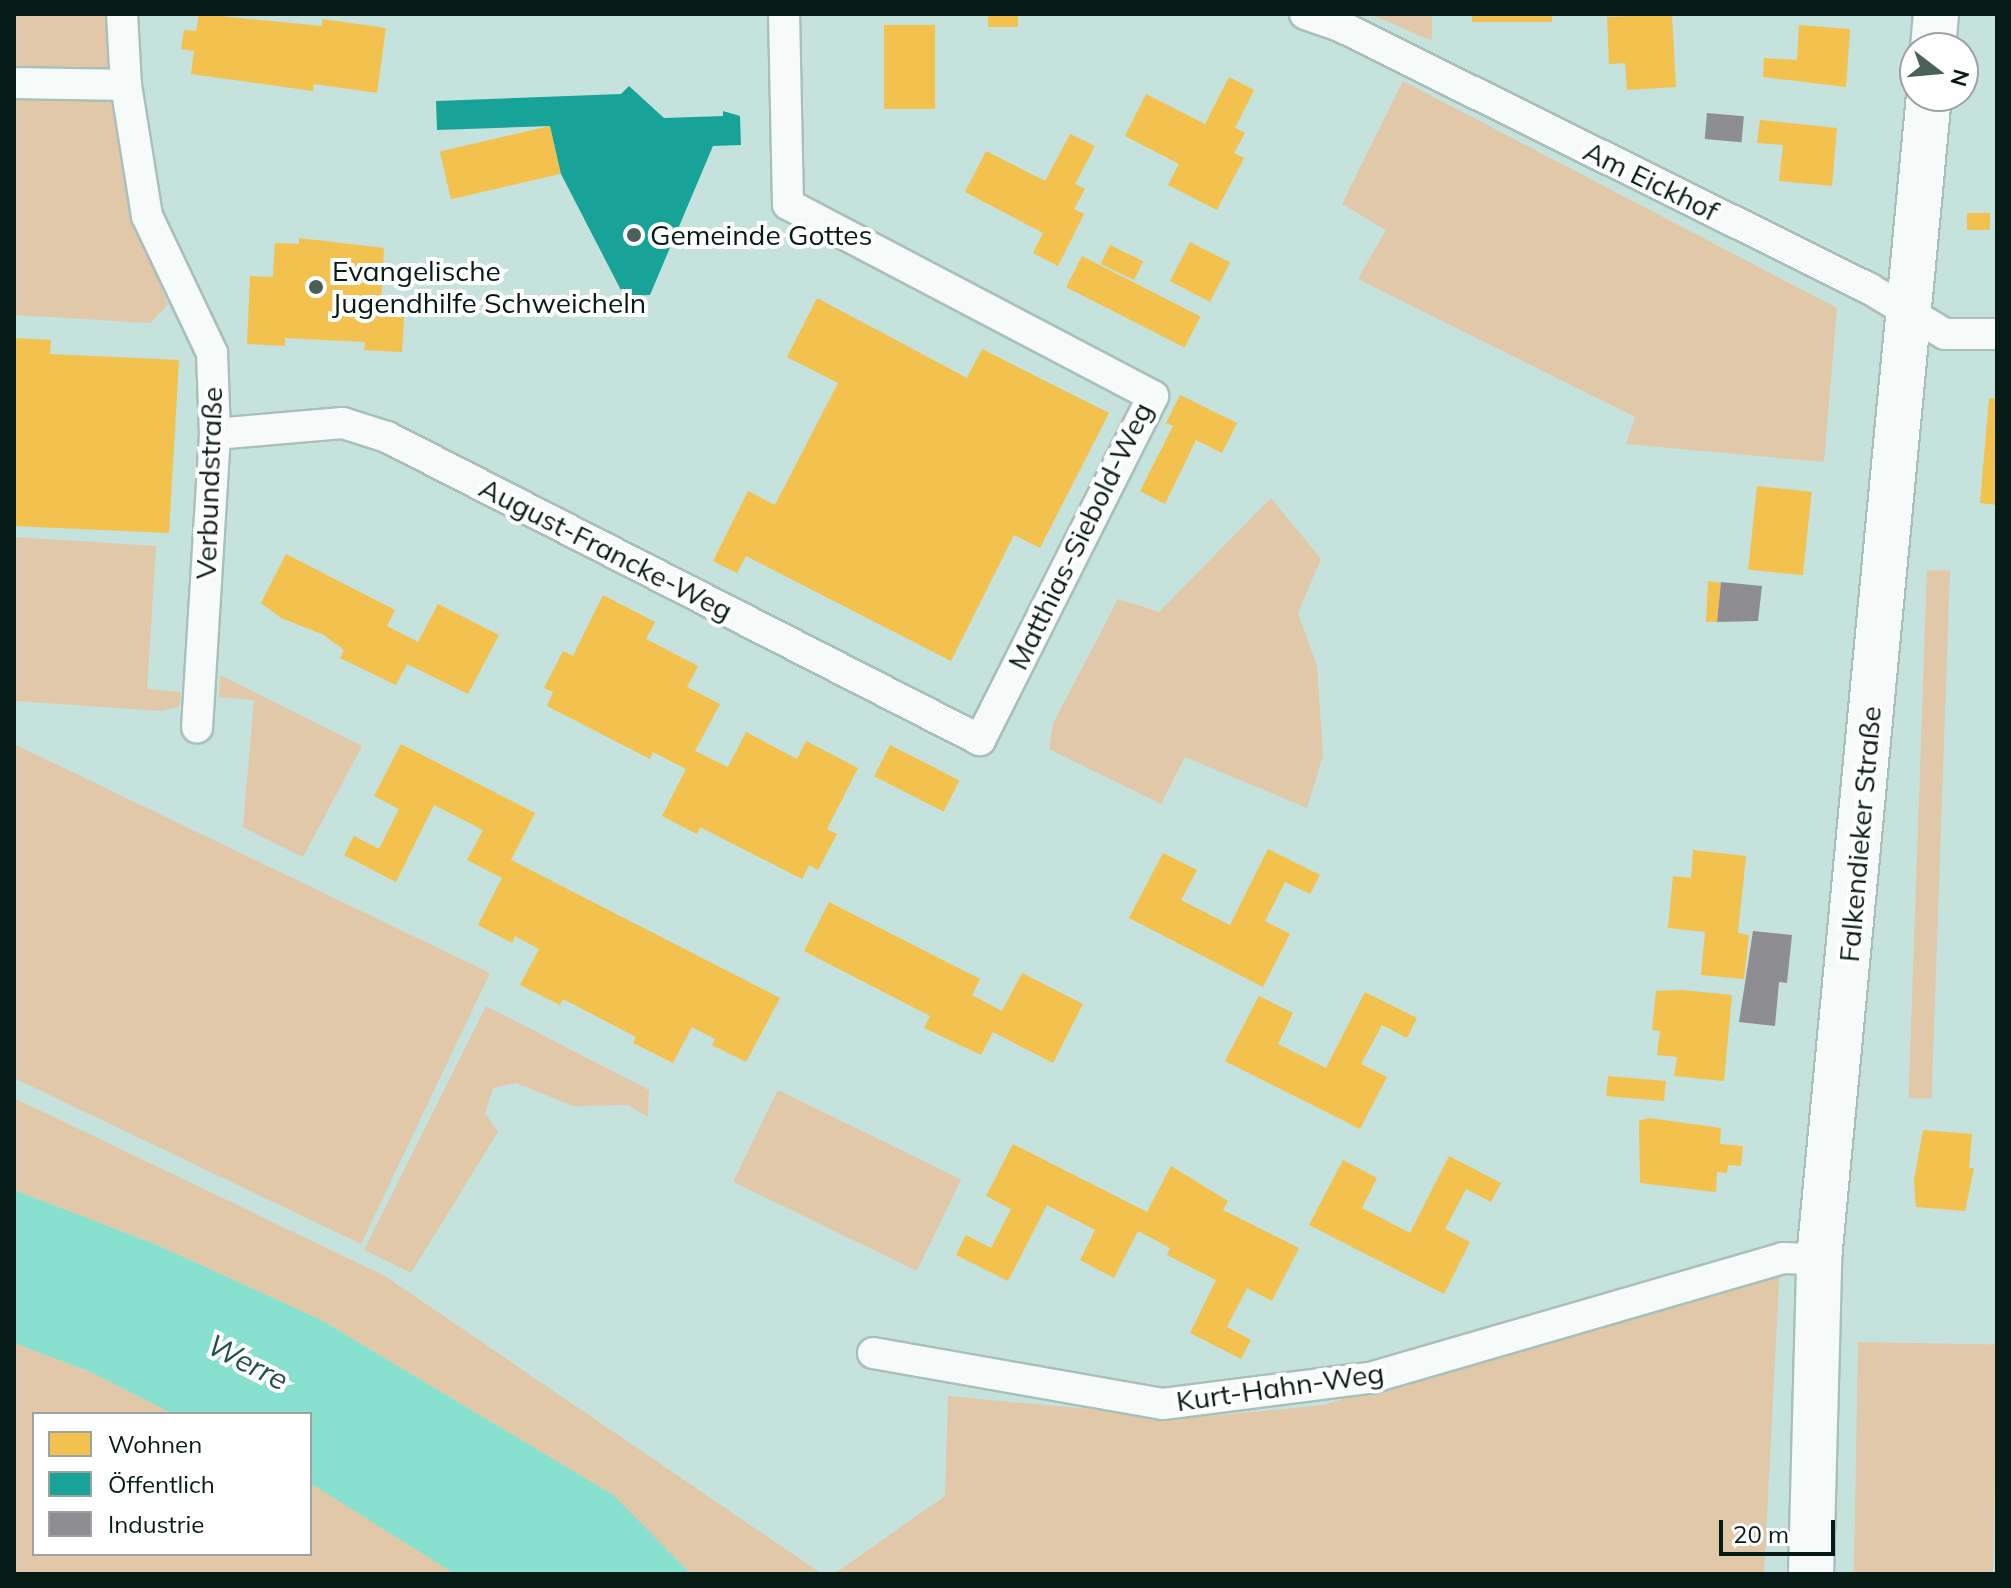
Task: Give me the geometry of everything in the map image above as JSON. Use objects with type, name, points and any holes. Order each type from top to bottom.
[{"type":"street","name":"Verbundstraße","points":[[122,14],[126,85],[147,216],[212,353],[215,434],[197,727]]},
{"type":"street","name":"Matthias-Siebold-Weg","points":[[784,14],[788,204],[1153,396],[980,740]]},
{"type":"street","name":"Am Eickhof","points":[[1305,14],[1342,27],[1870,289],[1945,334],[1997,334]]},
{"type":"street","points":[[14,83],[126,85]]},
{"type":"street","name":"Falkendieker Straße","points":[[1811,1574],[1819,1259],[1928,112]]},
{"type":"street","name":"August-Francke-Weg","points":[[215,434],[343,423],[387,437],[980,740]]},
{"type":"street","name":"Kurt-Hahn-Weg","points":[[873,1353],[1163,1404],[1370,1378],[1783,1258],[1819,1259]]},
{"type":"shaded area","points":[[14,14],[112,14],[133,216],[168,305],[150,323],[14,315]]},
{"type":"shaded area","points":[[1370,14],[1432,14],[1432,41]]},
{"type":"shaded area","points":[[1403,81],[1837,308],[1824,462],[1626,444],[1635,417],[1358,279],[1386,230],[1342,204]]},
{"type":"shaded area","points":[[1271,498],[1321,559],[1298,613],[1317,666],[1323,756],[1307,808],[1185,757],[1161,804],[1049,749],[1053,724],[1118,599],[1159,612]]},
{"type":"shaded area","points":[[14,537],[156,546],[147,689],[181,692],[179,707],[161,711],[14,701]]},
{"type":"shaded area","points":[[1927,570],[1950,571],[1932,1098],[1909,1098]]},
{"type":"shaded area","points":[[220,675],[362,746],[303,857],[243,827],[254,700],[219,697]]},
{"type":"shaded area","points":[[14,744],[490,973],[361,1244],[14,1078]]},
{"type":"shaded area","points":[[486,1006],[649,1090],[648,1117],[628,1105],[573,1106],[516,1083],[493,1088],[485,1113],[498,1132],[411,1273],[364,1250]]},
{"type":"shaded area","points":[[778,1090],[961,1179],[917,1271],[733,1182]]},
{"type":"shaded area","points":[[14,1098],[385,1276],[822,1574],[691,1574],[613,1495],[321,1320],[157,1245],[14,1190]]},
{"type":"shaded area","points":[[1780,1264],[1764,1574],[834,1574],[945,1496],[948,1396],[1188,1418],[1324,1405]]},
{"type":"shaded area","points":[[1858,1342],[1997,1344],[1993,1574],[1854,1574]]},
{"type":"shaded area","points":[[14,1343],[91,1372],[169,1412],[32,1412],[32,1556],[312,1556],[312,1484],[455,1574],[14,1574]]},
{"type":"water","name":"Werre","points":[[14,1190],[157,1245],[321,1320],[613,1495],[691,1574],[455,1574],[312,1484],[312,1412],[169,1412],[91,1372],[14,1343]]},
{"type":"building: Wohnen","points":[[199,14],[322,26],[322,19],[386,28],[377,93],[314,84],[313,91],[191,74],[194,51],[181,49],[184,30],[196,31]]},
{"type":"building: Wohnen","points":[[988,14],[1018,14],[1018,27],[988,27]]},
{"type":"building: Wohnen","points":[[1472,14],[1552,14],[1552,22],[1472,22]]},
{"type":"building: Wohnen","points":[[1672,14],[1676,87],[1627,90],[1625,63],[1609,64],[1607,17]]},
{"type":"building: Wohnen","points":[[884,25],[935,25],[935,109],[884,109]]},
{"type":"building: Wohnen","points":[[1799,25],[1850,29],[1846,87],[1763,77],[1764,58],[1797,60]]},
{"type":"building: Wohnen","points":[[1229,77],[1254,90],[1235,128],[1245,133],[1234,153],[1244,158],[1217,210],[1168,185],[1179,164],[1125,136],[1146,94],[1205,124]]},
{"type":"building: Wohnen","points":[[1760,120],[1837,128],[1832,186],[1779,181],[1783,145],[1757,143]]},
{"type":"building: Wohnen","points":[[550,126],[561,174],[451,199],[440,151]]},
{"type":"building: Wohnen","points":[[1070,134],[1095,146],[1075,184],[1085,189],[1074,209],[1084,214],[1058,266],[1033,253],[1043,233],[965,192],[986,151],[1045,181]]},
{"type":"building: Wohnen","points":[[1967,213],[1990,213],[1990,230],[1967,230]]},
{"type":"building: Wohnen","name":"Evangelische Jugendhilfe Schweicheln","points":[[299,238],[384,248],[381,301],[403,298],[402,352],[364,350],[365,342],[285,338],[285,346],[247,344],[250,276],[273,277],[275,243],[299,244]]},
{"type":"building: Wohnen","points":[[1190,242],[1230,262],[1210,302],[1170,281]]},
{"type":"building: Wohnen","points":[[1110,245],[1143,261],[1134,280],[1101,264]]},
{"type":"building: Wohnen","points":[[1082,256],[1201,316],[1185,348],[1066,287]]},
{"type":"building: Wohnen","points":[[817,298],[967,378],[982,349],[1109,413],[1040,548],[1014,535],[951,661],[746,556],[737,573],[713,561],[748,491],[775,505],[838,383],[787,357]]},
{"type":"building: Wohnen","points":[[14,338],[51,340],[50,354],[179,360],[169,533],[14,526]]},
{"type":"building: Wohnen","points":[[1180,395],[1237,423],[1222,453],[1196,440],[1165,504],[1140,491],[1173,426],[1166,423]]},
{"type":"building: Wohnen","points":[[1989,398],[1997,399],[1997,505],[1980,503]]},
{"type":"building: Wohnen","points":[[1757,486],[1812,492],[1803,575],[1748,570]]},
{"type":"building: Wohnen","points":[[286,554],[395,610],[387,626],[418,642],[438,604],[499,635],[468,694],[407,664],[396,685],[340,658],[344,650],[324,635],[281,618],[261,603]]},
{"type":"building: Wohnen","points":[[1708,581],[1721,583],[1717,622],[1706,622]]},
{"type":"building: Wohnen","points":[[603,595],[655,622],[646,639],[698,666],[687,687],[720,704],[695,751],[728,767],[746,732],[797,759],[806,741],[858,768],[827,829],[837,834],[818,870],[809,865],[802,879],[700,827],[697,834],[662,816],[686,769],[653,752],[650,759],[547,706],[553,692],[544,688],[563,651],[573,656]]},
{"type":"building: Wohnen","points":[[401,744],[535,813],[511,860],[780,998],[746,1062],[712,1045],[715,1039],[692,1027],[673,1063],[633,1043],[636,1037],[563,999],[560,1005],[520,985],[539,949],[515,936],[512,943],[478,925],[502,878],[467,860],[483,830],[434,805],[396,882],[344,855],[354,836],[379,849],[399,809],[374,796]]},
{"type":"building: Wohnen","points":[[890,745],[959,780],[944,812],[874,776]]},
{"type":"building: Wohnen","points":[[1268,849],[1320,875],[1310,894],[1285,882],[1265,921],[1290,934],[1263,987],[1129,918],[1163,853],[1197,870],[1181,900],[1230,925]]},
{"type":"building: Wohnen","points":[[1693,850],[1746,856],[1738,933],[1749,935],[1744,979],[1701,975],[1705,932],[1668,928],[1673,876],[1691,878]]},
{"type":"building: Wohnen","points":[[829,902],[980,979],[972,995],[1002,1011],[1022,973],[1083,1004],[1053,1063],[993,1032],[981,1055],[924,1028],[930,1016],[804,951]]},
{"type":"building: Wohnen","points":[[1656,991],[1732,995],[1724,1081],[1674,1076],[1677,1057],[1657,1055],[1660,1031],[1652,1030]]},
{"type":"building: Wohnen","points":[[1365,992],[1417,1018],[1407,1038],[1382,1025],[1361,1064],[1387,1077],[1360,1129],[1225,1061],[1259,996],[1293,1013],[1278,1044],[1326,1068]]},
{"type":"building: Wohnen","points":[[1608,1076],[1666,1081],[1664,1101],[1606,1096]]},
{"type":"building: Wohnen","points":[[1649,1118],[1721,1128],[1720,1144],[1743,1146],[1741,1166],[1728,1165],[1727,1173],[1717,1172],[1716,1192],[1640,1183],[1639,1121]]},
{"type":"building: Wohnen","points":[[1923,1130],[1972,1134],[1969,1168],[1974,1168],[1965,1211],[1916,1207],[1914,1180]]},
{"type":"building: Wohnen","points":[[1013,1144],[1147,1212],[1171,1166],[1228,1201],[1223,1210],[1299,1248],[1272,1301],[1247,1288],[1227,1327],[1251,1340],[1241,1359],[1190,1333],[1216,1280],[1167,1255],[1170,1248],[1138,1231],[1114,1278],[1080,1260],[1095,1230],[1047,1205],[1008,1281],[956,1255],[966,1235],[991,1248],[1011,1209],[986,1196]]},
{"type":"building: Wohnen","points":[[1449,1156],[1501,1183],[1491,1202],[1466,1189],[1445,1229],[1470,1242],[1444,1294],[1309,1225],[1343,1160],[1377,1178],[1362,1208],[1410,1233]]},
{"type":"building: Öffentlich","name":"Gemeinde Gottes","points":[[629,86],[664,118],[723,116],[723,111],[740,116],[741,145],[713,146],[650,295],[624,296],[561,174],[550,126],[437,130],[436,101],[621,94]]},
{"type":"building: Industrie","points":[[1707,113],[1744,116],[1742,142],[1705,139]]},
{"type":"building: Industrie","points":[[1721,582],[1762,586],[1758,621],[1717,622]]},
{"type":"building: Industrie","points":[[1753,931],[1792,935],[1787,983],[1779,982],[1775,1026],[1739,1022]]},
{"type":"place","name":"Gemeinde Gottes","points":[[634,235]]},
{"type":"place","name":"Evangelische Jugendhilfe Schweicheln","points":[[316,287]]}]
